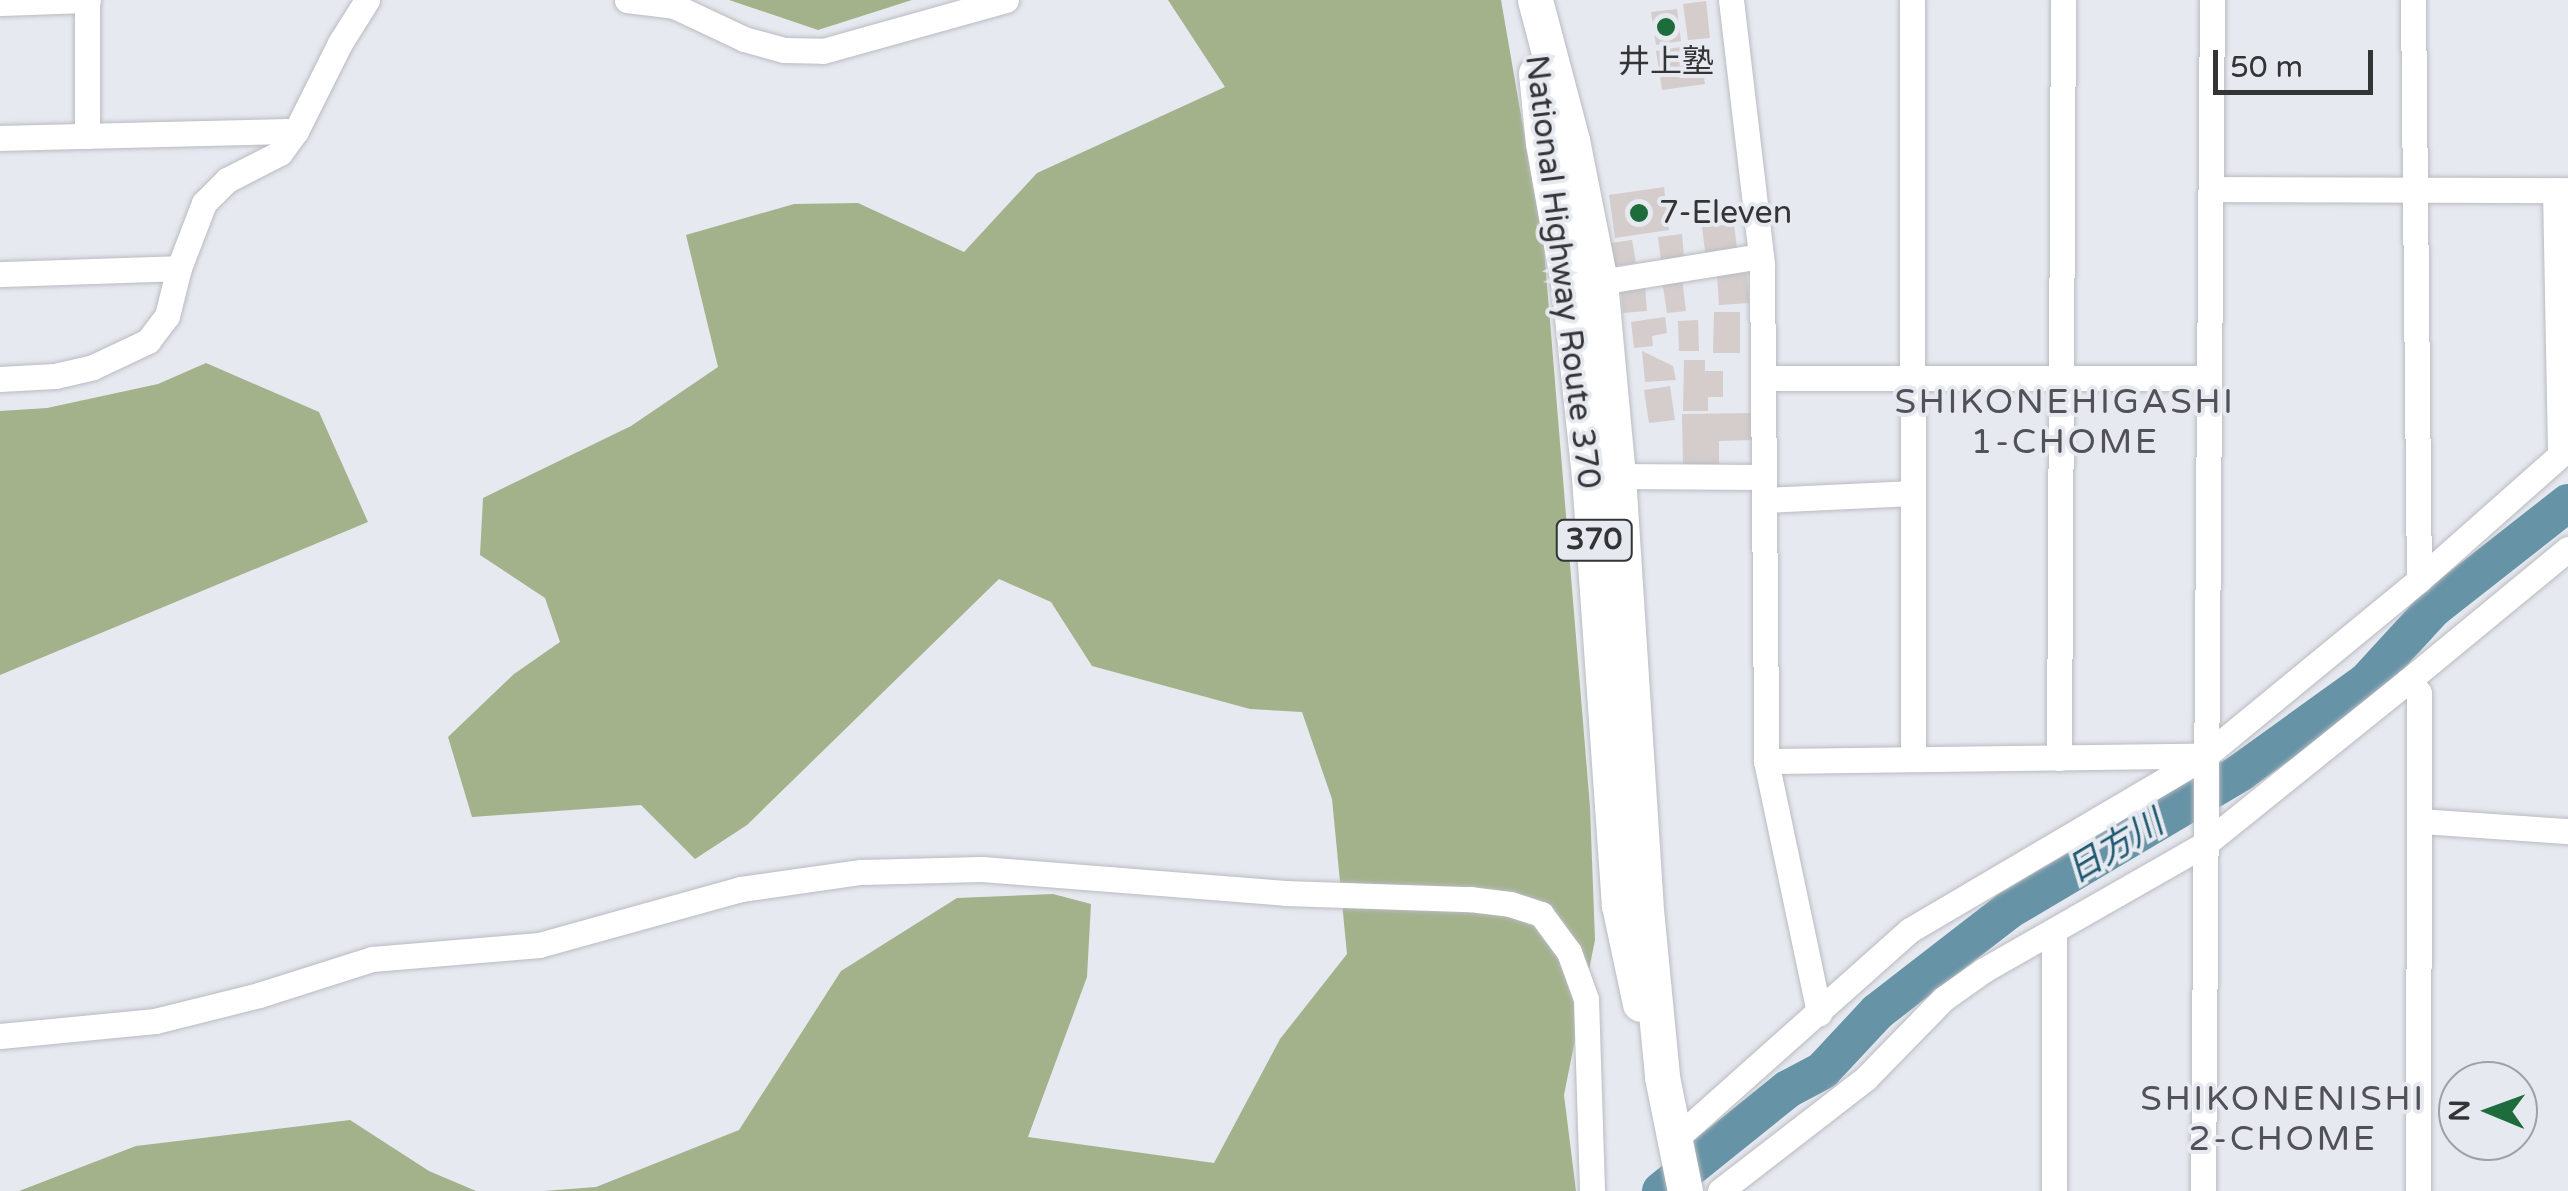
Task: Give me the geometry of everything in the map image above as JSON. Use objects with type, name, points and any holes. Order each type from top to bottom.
[{"type":"highway","name":"National Highway Route 370","points":[[1532,0],[1572,140],[1600,282],[1618,476],[1645,900],[1662,1077],[1685,1191]]},
{"type":"highway","name":"National Highway Route 370","points":[[1532,0],[1543,143],[1569,289],[1589,477],[1619,905],[1628,964],[1662,1077]]},
{"type":"street","points":[[0,3],[88,0],[87,136]]},
{"type":"street","points":[[0,378],[56,376],[94,367],[148,341],[166,316],[204,202],[227,180],[280,153],[296,131],[366,0]]},
{"type":"street","points":[[627,0],[674,6],[744,39],[784,50],[823,51],[1006,0]]},
{"type":"street","points":[[1731,0],[1760,256],[1766,761],[1820,1012]]},
{"type":"street","points":[[1912,0],[1913,760]]},
{"type":"street","points":[[2059,758],[2062,0]]},
{"type":"street","points":[[2203,1191],[2212,0]]},
{"type":"street","points":[[2414,0],[2419,580]]},
{"type":"street","points":[[0,138],[296,131]]},
{"type":"street","points":[[1674,1147],[1910,930],[2205,766],[2564,451],[2561,190],[2211,188]]},
{"type":"street","points":[[1600,282],[1760,256]]},
{"type":"street","points":[[0,274],[179,268]]},
{"type":"street","points":[[1762,378],[2209,378]]},
{"type":"street","points":[[1618,476],[1764,488],[1913,493]]},
{"type":"street","points":[[1720,1191],[1866,1078],[1943,999],[1984,970],[2054,933],[2205,838],[2409,680],[2568,549]]},
{"type":"street","points":[[2409,680],[2419,692],[2418,1191]]},
{"type":"street","points":[[1766,761],[2059,758],[2205,766]]},
{"type":"street","points":[[2420,820],[2568,831]]},
{"type":"street","points":[[0,1036],[155,1021],[259,996],[372,959],[538,944],[740,889],[861,872],[982,869],[1285,892],[1470,899],[1542,914],[1569,952],[1586,999],[1592,1191]]},
{"type":"street","points":[[2054,933],[2054,1191]]},
{"type":"green space","points":[[729,0],[912,0],[818,30]]},
{"type":"green space","points":[[1168,0],[1501,0],[1544,248],[1590,807],[1595,940],[1564,1095],[1576,1191],[544,1191],[596,1187],[739,1130],[841,971],[957,898],[1053,894],[1091,904],[1087,977],[1028,1137],[1214,1163],[1280,1039],[1347,954],[1332,799],[1302,712],[1250,709],[1092,666],[1051,602],[999,579],[747,825],[695,859],[641,805],[472,817],[448,737],[514,674],[560,642],[545,598],[480,555],[483,498],[631,426],[718,367],[686,235],[794,204],[858,203],[964,252],[1037,173],[1225,87]]},
{"type":"green space","points":[[206,363],[319,412],[368,522],[0,675],[0,411],[47,408],[158,384]]},
{"type":"green space","points":[[350,1120],[429,1171],[476,1191],[19,1191],[136,1146]]},
{"type":"building","points":[[1706,1],[1710,38],[1688,40],[1683,4]]},
{"type":"building","name":"井上塾","points":[[1677,9],[1681,41],[1656,45],[1651,12]]},
{"type":"building","points":[[1699,44],[1705,84],[1662,90],[1656,51]]},
{"type":"building","name":"7-Eleven","points":[[1664,187],[1669,230],[1615,238],[1609,195]]},
{"type":"building","points":[[1734,224],[1738,256],[1706,259],[1702,227]]},
{"type":"building","points":[[1682,234],[1684,257],[1661,260],[1658,237]]},
{"type":"building","points":[[1632,240],[1636,263],[1615,266],[1611,243]]},
{"type":"building","points":[[1747,273],[1749,303],[1719,305],[1717,274]]},
{"type":"building","points":[[1682,278],[1686,311],[1667,313],[1662,280]]},
{"type":"building","points":[[1645,287],[1647,311],[1623,313],[1621,289]]},
{"type":"building","points":[[1714,312],[1740,312],[1740,353],[1713,353]]},
{"type":"building","points":[[1665,317],[1667,333],[1652,336],[1653,346],[1634,348],[1631,322]]},
{"type":"building","points":[[1698,320],[1699,351],[1679,351],[1678,321]]},
{"type":"building","points":[[1642,351],[1673,366],[1676,380],[1645,382]]},
{"type":"building","points":[[1684,360],[1705,360],[1705,371],[1723,371],[1723,397],[1708,397],[1708,411],[1683,411]]},
{"type":"building","points":[[1670,386],[1675,420],[1649,423],[1644,390]]},
{"type":"building","points":[[1754,413],[1754,440],[1719,441],[1719,464],[1683,464],[1682,414]]},
{"type":"waterway","name":"日方川","points":[[1661,1191],[1788,1089],[1823,1070],[1877,1012],[2009,910],[2241,772],[2367,681],[2434,608],[2568,503]]},
{"type":"place","name":"井上塾","points":[[1666,27]]},
{"type":"place","name":"7-Eleven","points":[[1639,213]]},
{"type":"district","name":"SHIKONEHIGASHI 1-CHOME","points":[[2065,422]]},
{"type":"district","name":"SHIKONENISHI 2-CHOME","points":[[2283,1119]]}]
